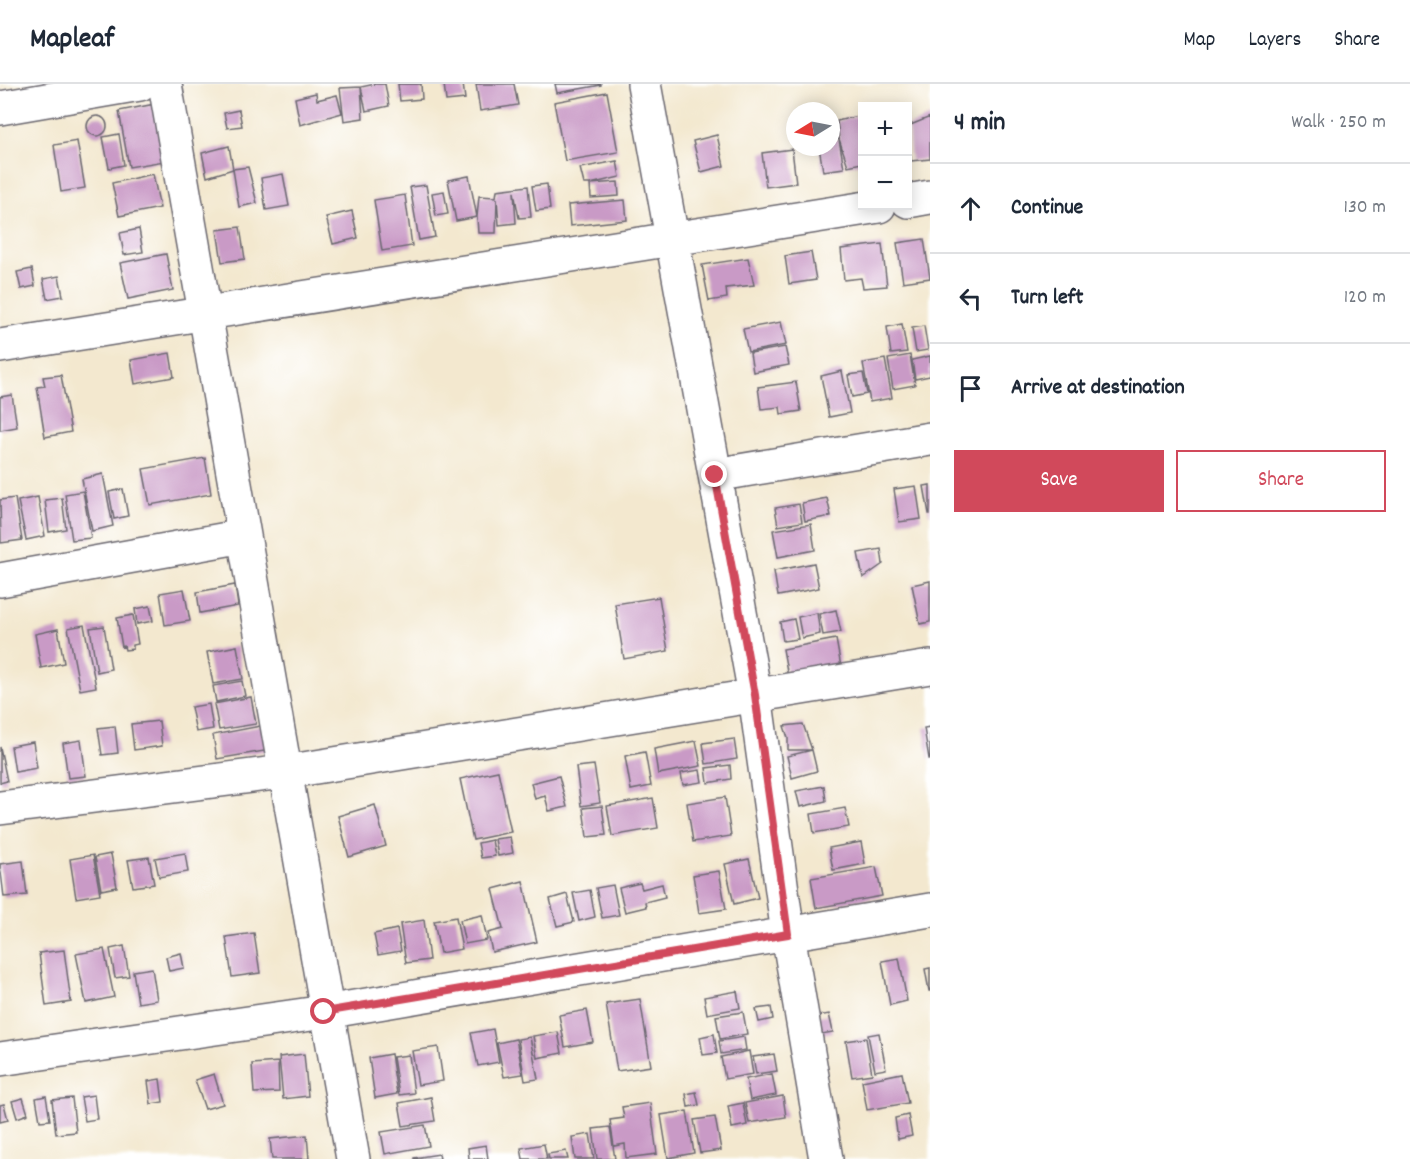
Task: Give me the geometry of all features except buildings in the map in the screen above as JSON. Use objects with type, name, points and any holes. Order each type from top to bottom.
[{"type":"street","points":[[0,108],[140,84]]},
{"type":"street","points":[[165,84],[353,1159]]},
{"type":"street","points":[[644,84],[755,695],[788,934],[826,1159]]},
{"type":"street","points":[[912,200],[930,197]]},
{"type":"street","points":[[0,346],[858,209]]},
{"type":"street","points":[[715,475],[930,439]]},
{"type":"street","points":[[0,580],[244,537]]},
{"type":"street","points":[[0,808],[285,772],[930,667]]},
{"type":"street","points":[[0,1059],[327,1011],[930,910]]},
{"type":"route","points":[[324,1012],[788,934],[755,695],[715,475]]}]
